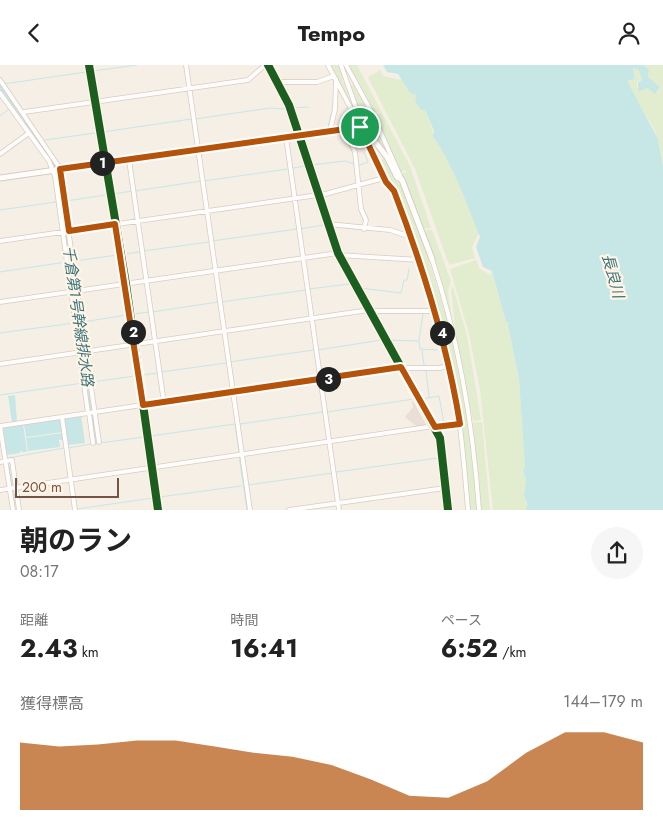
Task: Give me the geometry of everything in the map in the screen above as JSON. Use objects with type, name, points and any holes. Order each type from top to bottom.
[{"type":"main road","points":[[0,178],[360,127],[365,128],[387,157],[397,177],[402,180],[432,259]]},
{"type":"street","points":[[89,65],[126,285],[158,510]]},
{"type":"street","points":[[186,65],[240,455],[250,510]]},
{"type":"street","points":[[24,112],[248,80],[265,65],[277,82],[300,135],[317,195],[337,254],[441,441],[444,488],[448,510]]},
{"type":"street","points":[[328,65],[384,178],[394,191],[420,260],[450,365],[460,424],[468,510]]},
{"type":"street","points":[[341,65],[361,121],[360,127]]},
{"type":"street","points":[[346,65],[402,180]]},
{"type":"street","points":[[277,82],[317,83],[335,78]]},
{"type":"street","points":[[330,131],[335,109],[335,78]]},
{"type":"street","points":[[0,80],[54,156],[75,292],[94,443]]},
{"type":"street","points":[[0,93],[57,170]]},
{"type":"street","points":[[345,129],[356,152],[361,209],[366,217],[364,229]]},
{"type":"street","points":[[0,154],[29,133]]},
{"type":"street","points":[[286,137],[339,510]]},
{"type":"street","points":[[129,160],[164,403]]},
{"type":"street","points":[[0,241],[295,199],[384,178]]},
{"type":"street","points":[[328,224],[364,229],[390,230],[411,237]]},
{"type":"street","points":[[0,303],[337,254],[420,260]]},
{"type":"street","points":[[432,259],[454,333],[467,392],[479,510]]},
{"type":"street","points":[[0,364],[368,311],[435,311]]},
{"type":"street","points":[[19,510],[6,461],[0,426],[400,368],[440,368],[450,365]]},
{"type":"street","points":[[91,413],[99,442]]},
{"type":"street","points":[[62,417],[76,510]]},
{"type":"street","points":[[0,489],[460,424]]},
{"type":"street","points":[[0,462],[6,461]]},
{"type":"street","points":[[13,488],[13,510]]},
{"type":"street","points":[[289,510],[444,488]]},
{"type":"shaded area","points":[[415,400],[430,427],[416,429],[416,426],[405,417],[413,407],[412,401]]},
{"type":"green space","points":[[329,65],[339,65],[345,77],[342,79],[356,115]]},
{"type":"green space","points":[[343,65],[371,115],[397,174],[384,147],[380,149],[363,121],[366,120],[363,120],[349,87],[353,85]]},
{"type":"green space","points":[[348,65],[357,65],[410,166],[431,228],[422,229],[401,174],[406,172],[405,170],[400,172],[375,116],[380,113],[378,111],[374,113]]},
{"type":"green space","points":[[643,65],[663,65],[663,167],[657,135],[627,83],[627,81],[635,79],[633,68],[639,70],[642,79],[637,82],[638,92],[648,88],[655,93],[660,88],[648,77],[649,69]]},
{"type":"green space","points":[[380,70],[383,76],[402,80],[410,93],[416,95],[415,100],[421,110],[425,109],[434,134],[456,175],[479,233],[472,247],[475,258],[449,265],[415,169],[368,77]]},
{"type":"green space","points":[[363,129],[381,159],[385,158],[393,178],[403,187],[452,333],[470,423],[478,510],[469,510],[461,424],[464,423],[461,423],[451,366],[454,365],[451,364],[437,311],[440,310],[436,310],[412,235],[415,233],[411,234],[394,190],[385,178],[388,176],[384,177]]},
{"type":"green space","points":[[432,230],[451,281],[448,291],[453,326],[424,232]]},
{"type":"green space","points":[[476,260],[480,269],[491,275],[492,271],[506,322],[509,323],[519,379],[525,467],[523,471],[526,480],[526,510],[493,510],[480,390],[469,334],[450,269]]},
{"type":"green space","points":[[453,287],[467,335],[481,420],[473,421],[456,336],[451,290]]},
{"type":"green space","points":[[482,422],[490,510],[481,510],[473,423]]},
{"type":"water","name":"長良川","points":[[383,65],[643,65],[649,69],[648,77],[660,87],[655,94],[648,88],[638,92],[638,82],[642,80],[639,70],[633,68],[635,79],[627,81],[658,139],[663,167],[663,510],[526,510],[527,502],[524,496],[526,480],[523,471],[525,467],[519,379],[509,323],[506,322],[492,271],[483,267],[476,247],[480,237],[470,211],[453,172],[433,136],[434,131],[425,110],[421,110],[415,101],[416,95],[410,93],[398,74],[387,72]]},
{"type":"water","name":"千倉第1号幹線排水路","points":[[0,84],[52,155],[60,175],[98,444],[95,445],[57,175],[51,159],[0,89]]},
{"type":"water","points":[[15,395],[17,422],[12,422],[8,396]]},
{"type":"water","points":[[81,416],[85,443],[68,445],[64,418]]},
{"type":"water","points":[[61,419],[63,432],[26,437],[24,424]]},
{"type":"water","points":[[23,424],[27,452],[22,452],[21,450],[20,453],[7,455],[3,427]]},
{"type":"water","points":[[63,433],[64,440],[59,440],[60,447],[28,451],[26,438]]},
{"type":"waterway","points":[[93,71],[137,65]]},
{"type":"waterway","points":[[266,66],[271,74]]},
{"type":"waterway","points":[[4,84],[86,72]]},
{"type":"waterway","points":[[286,106],[296,132]]},
{"type":"waterway","points":[[292,108],[309,107]]},
{"type":"waterway","points":[[195,119],[270,108],[285,109]]},
{"type":"waterway","points":[[0,116],[9,109]]},
{"type":"waterway","points":[[302,132],[328,128],[331,114]]},
{"type":"waterway","points":[[103,132],[191,119]]},
{"type":"waterway","points":[[45,140],[95,133]]},
{"type":"waterway","points":[[298,138],[316,194]]},
{"type":"waterway","points":[[357,166],[368,162],[364,152]]},
{"type":"waterway","points":[[311,165],[345,161],[354,164]]},
{"type":"waterway","points":[[293,168],[305,166]]},
{"type":"waterway","points":[[204,181],[288,169]]},
{"type":"waterway","points":[[135,191],[201,181]]},
{"type":"waterway","points":[[114,194],[132,191]]},
{"type":"waterway","points":[[66,201],[106,195]]},
{"type":"waterway","points":[[317,198],[334,251]]},
{"type":"waterway","points":[[0,210],[56,202]]},
{"type":"waterway","points":[[300,229],[324,225]]},
{"type":"waterway","points":[[342,227],[354,229]]},
{"type":"waterway","points":[[212,241],[297,229]]},
{"type":"waterway","points":[[357,229],[362,230]]},
{"type":"waterway","points":[[143,251],[209,242]]},
{"type":"waterway","points":[[124,254],[140,252]]},
{"type":"waterway","name":"千倉第1号幹線排水路","points":[[75,261],[117,255]]},
{"type":"waterway","points":[[336,255],[366,308]]},
{"type":"waterway","name":"千倉第1号幹線排水路","points":[[0,272],[66,262]]},
{"type":"waterway","points":[[360,288],[401,293],[404,280],[407,280],[409,269]]},
{"type":"waterway","points":[[309,289],[349,284]]},
{"type":"waterway","points":[[221,302],[306,290]]},
{"type":"waterway","points":[[152,312],[218,302]]},
{"type":"waterway","points":[[134,314],[149,312]]},
{"type":"waterway","points":[[367,312],[397,365]]},
{"type":"waterway","points":[[419,340],[423,314]]},
{"type":"waterway","name":"千倉第1号幹線排水路","points":[[83,322],[127,315]]},
{"type":"waterway","name":"千倉第1号幹線排水路","points":[[0,333],[74,323]]},
{"type":"waterway","points":[[318,350],[381,340]]},
{"type":"waterway","points":[[388,340],[419,341],[420,349],[437,350]]},
{"type":"waterway","points":[[229,362],[314,350]]},
{"type":"waterway","points":[[422,350],[424,365]]},
{"type":"waterway","points":[[161,372],[226,363]]},
{"type":"waterway","points":[[399,369],[430,424]]},
{"type":"waterway","points":[[426,370],[429,397]]},
{"type":"waterway","points":[[142,375],[158,373]]},
{"type":"waterway","name":"千倉第1号幹線排水路","points":[[92,382],[135,376]]},
{"type":"waterway","name":"千倉第1号幹線排水路","points":[[0,395],[83,383]]},
{"type":"waterway","points":[[422,399],[439,396],[444,423]]},
{"type":"waterway","points":[[327,412],[414,399]]},
{"type":"waterway","points":[[240,424],[323,412]]},
{"type":"waterway","points":[[151,436],[235,424],[239,452]]},
{"type":"waterway","points":[[432,428],[438,439],[443,487]]},
{"type":"waterway","points":[[100,443],[144,437]]},
{"type":"waterway","points":[[68,448],[91,444]]},
{"type":"waterway","points":[[8,458],[64,448]]},
{"type":"waterway","points":[[239,456],[247,510]]},
{"type":"waterway","points":[[336,472],[438,458]]},
{"type":"waterway","points":[[9,465],[15,510]]},
{"type":"waterway","points":[[248,485],[333,473]]},
{"type":"waterway","points":[[160,497],[241,486]]},
{"type":"waterway","points":[[443,491],[445,510]]},
{"type":"waterway","points":[[77,509],[153,498]]},
{"type":"cycle path","points":[[89,65],[126,284],[158,510]]},
{"type":"cycle path","points":[[268,65],[289,105],[338,253],[440,438],[448,510]]},
{"type":"route","points":[[360,127],[374,153],[386,182],[394,191],[411,235],[428,286],[450,365],[460,424],[435,427],[401,367],[143,405],[126,285],[115,224],[69,231],[60,169],[360,127]]}]
